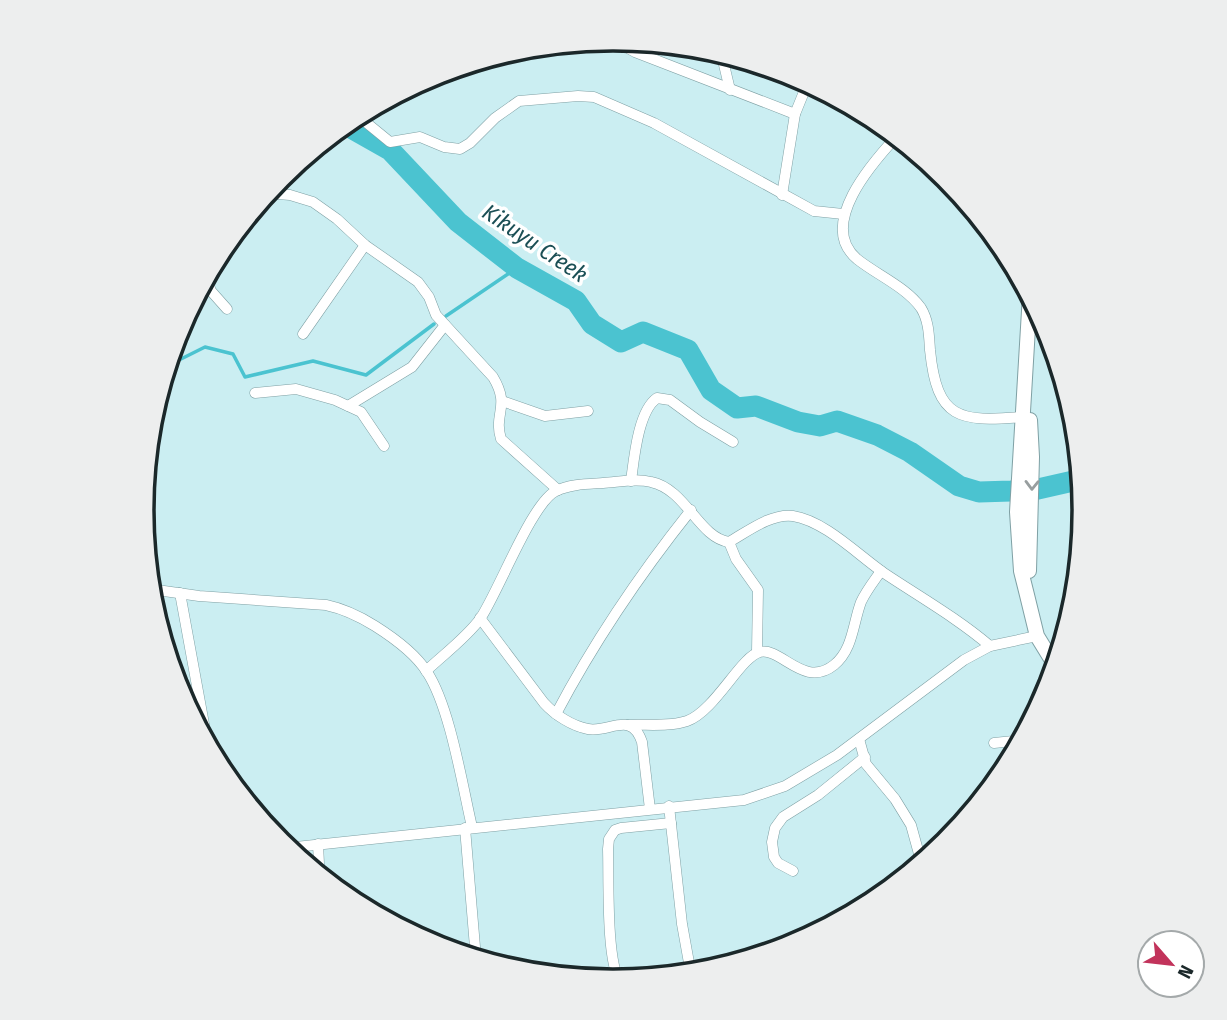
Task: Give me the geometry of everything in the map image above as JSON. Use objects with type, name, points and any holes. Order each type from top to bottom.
[{"type":"street","points":[[634,52],[795,114]]},
{"type":"street","points":[[724,64],[730,90]]},
{"type":"street","points":[[782,195],[795,114],[804,92]]},
{"type":"street","points":[[366,123],[390,142],[419,137],[444,147],[460,149],[519,101],[594,97],[654,123],[814,211],[843,214]]},
{"type":"street","points":[[891,144],[859,185],[843,214],[842,236],[855,258],[908,296],[924,314],[936,388],[946,406],[968,417],[982,420],[1023,417]]},
{"type":"street","points":[[280,194],[313,202],[328,211],[365,246],[418,282],[429,297],[436,315],[493,377],[502,394],[499,432],[501,439],[558,489]]},
{"type":"street","points":[[303,334],[365,246]]},
{"type":"street","points":[[211,290],[227,309]]},
{"type":"street","points":[[1029,316],[1024,513],[1027,595],[1037,636],[1049,655]]},
{"type":"street","points":[[348,406],[412,367],[445,325]]},
{"type":"street","points":[[1026,457],[1023,417],[1027,377]]},
{"type":"street","points":[[255,393],[296,389],[348,406],[361,412],[384,446]]},
{"type":"street","points":[[631,481],[638,436],[651,402],[657,398],[670,400],[699,422],[733,442]]},
{"type":"street","points":[[502,401],[545,416],[588,411]]},
{"type":"street","points":[[426,671],[480,618],[546,499],[558,489],[631,481],[660,485],[691,510],[718,540],[729,542],[768,521],[790,516],[825,530],[881,571],[943,610],[990,646]]},
{"type":"street","points":[[556,714],[608,625],[659,550],[691,510]]},
{"type":"street","points":[[729,542],[736,559],[758,590],[757,652]]},
{"type":"street","points":[[480,618],[544,704],[556,714],[589,729],[622,724],[681,723],[706,709],[747,660],[757,652],[766,652],[806,671],[820,672],[833,666],[844,654],[862,601],[881,571]]},
{"type":"street","points":[[161,591],[343,608],[386,632],[426,671],[435,687],[447,724],[469,827],[475,948]]},
{"type":"street","points":[[180,593],[202,713]]},
{"type":"street","points":[[301,846],[744,800],[785,786],[837,755],[964,660],[990,646],[1037,636]]},
{"type":"street","points":[[628,725],[638,732],[642,742],[650,809]]},
{"type":"street","points":[[859,739],[872,773],[888,789],[911,825],[919,853]]},
{"type":"street","points":[[994,743],[1010,741]]},
{"type":"street","points":[[793,871],[778,863],[774,857],[772,842],[775,828],[783,817],[818,795],[864,757]]},
{"type":"street","points":[[669,806],[689,962]]},
{"type":"street","points":[[615,969],[611,953],[608,849],[611,833],[621,828],[671,823]]},
{"type":"street","points":[[318,844],[319,862]]},
{"type":"waterway","name":"Kikuyu Creek","points":[[355,130],[390,150],[458,222],[517,268],[576,301],[592,324],[621,342],[643,332],[688,350],[711,390],[737,408],[756,406],[798,422],[820,426],[837,421],[877,435],[910,452],[959,486],[979,492],[1038,489],[1072,481]]},
{"type":"waterway","points":[[446,316],[517,268]]},
{"type":"waterway","points":[[180,360],[205,347],[233,354],[245,377],[313,361],[366,375],[434,324]]}]
